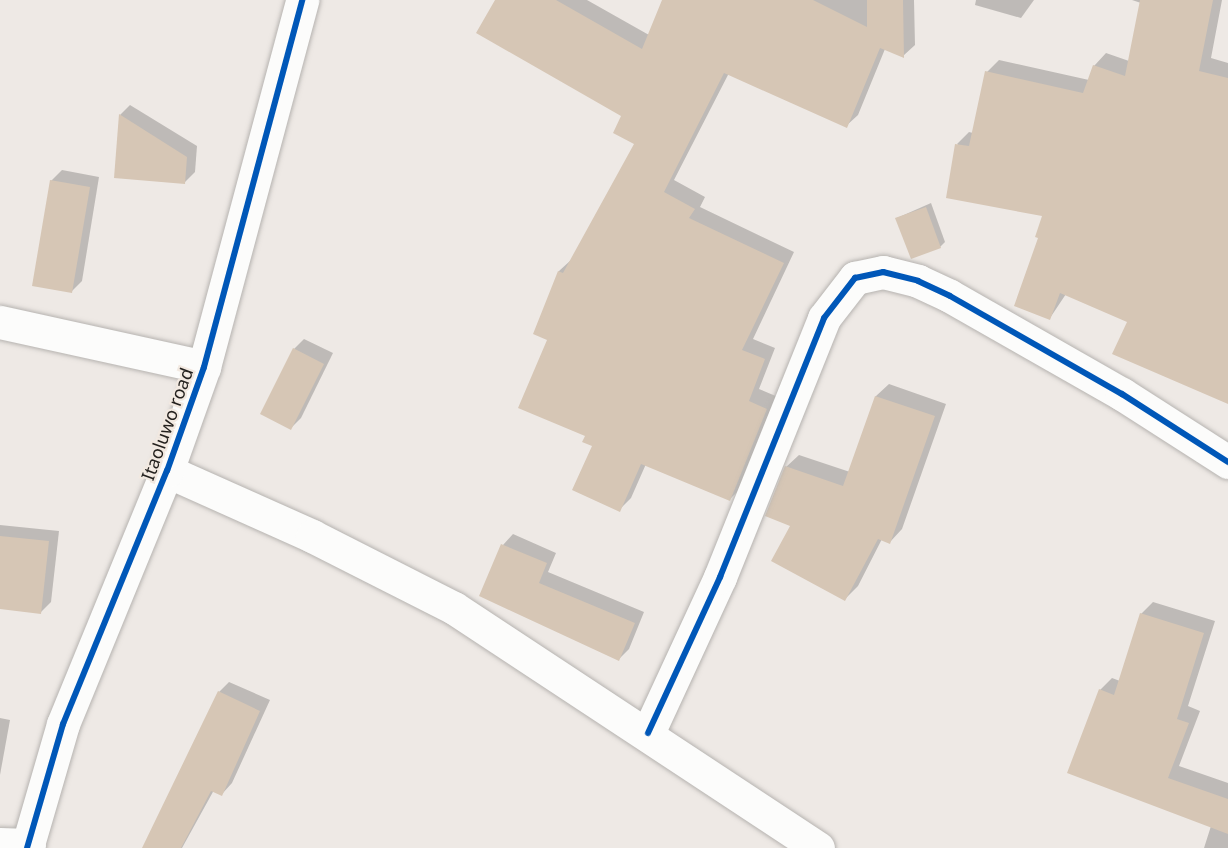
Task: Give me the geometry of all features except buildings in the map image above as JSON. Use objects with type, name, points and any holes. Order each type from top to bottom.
[{"type":"street","name":"Itaoluwo road","points":[[19,846],[63,724],[167,471],[204,367],[302,0]]},
{"type":"street","points":[[648,733],[720,577],[824,318],[855,278],[883,272],[918,281],[950,296],[1122,394],[1228,462]]},
{"type":"street","points":[[0,322],[204,367]]},
{"type":"street","points":[[167,471],[312,536],[454,609],[648,733],[818,848]]},
{"type":"cycle path","points":[[27,848],[63,724],[167,471],[204,367],[302,0]]},
{"type":"cycle path","points":[[648,733],[720,577],[824,318],[855,278],[883,272],[918,281],[950,296],[1122,394],[1228,462]]}]
